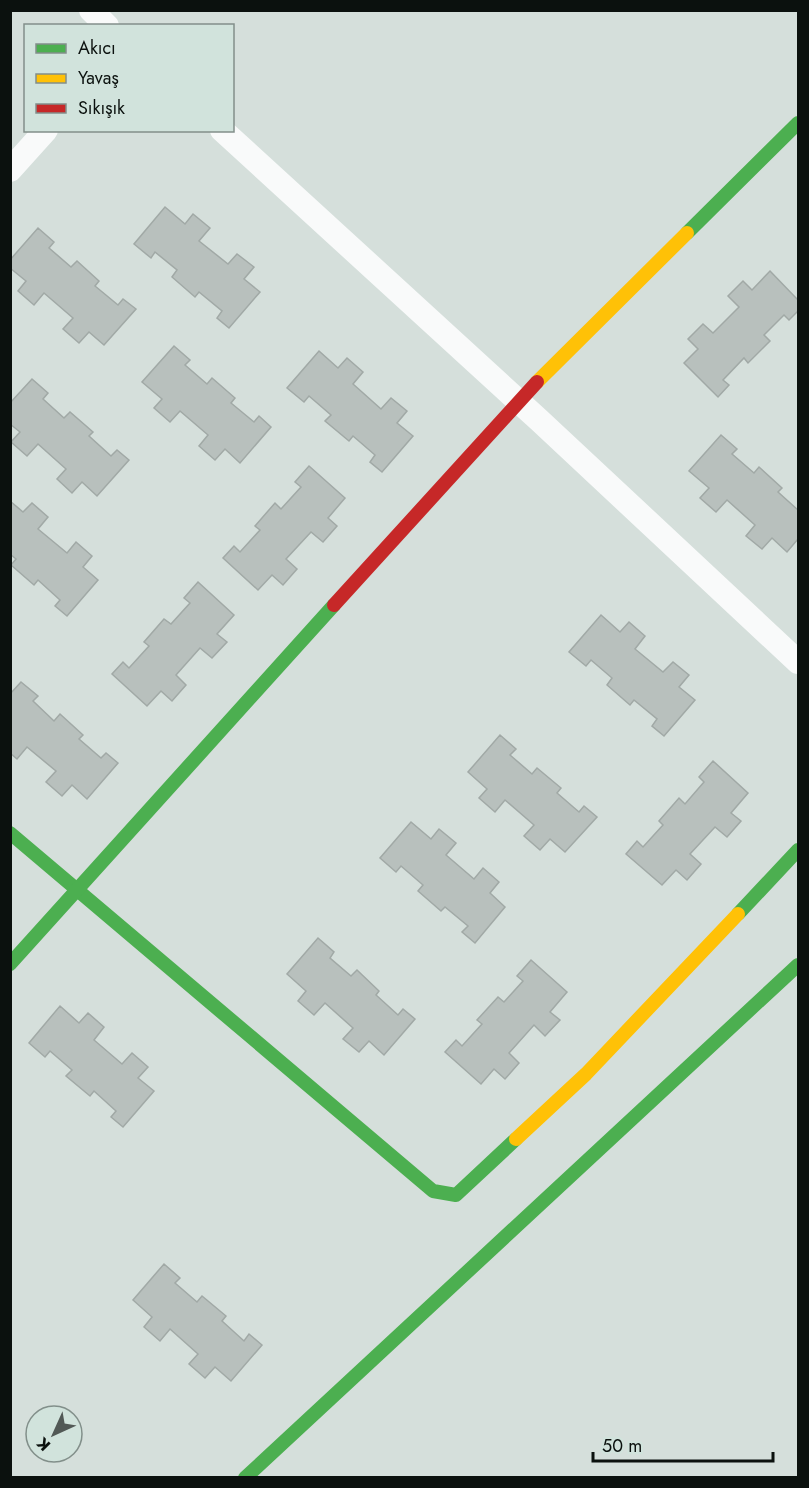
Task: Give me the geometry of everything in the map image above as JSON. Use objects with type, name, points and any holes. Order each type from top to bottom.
[{"type":"street","points":[[91,10],[105,24]]},
{"type":"street","points":[[10,964],[518,401],[798,123]]},
{"type":"street","points":[[10,170],[44,132]]},
{"type":"street","points":[[224,132],[798,662]]},
{"type":"street","points":[[10,833],[433,1191],[456,1195],[586,1074],[798,850]]},
{"type":"street","points":[[245,1478],[798,965]]},
{"type":"building","points":[[165,207],[185,224],[193,214],[210,228],[199,241],[228,264],[237,254],[254,267],[244,279],[260,292],[229,328],[217,318],[222,311],[199,292],[195,297],[172,277],[177,270],[155,252],[151,258],[134,244]]},
{"type":"building","points":[[38,228],[54,242],[49,248],[71,267],[77,261],[99,281],[95,286],[118,305],[123,299],[136,309],[104,345],[89,332],[79,343],[63,329],[73,318],[44,293],[34,305],[18,291],[26,281],[10,268],[10,260]]},
{"type":"building","points":[[770,271],[798,300],[798,311],[789,320],[784,315],[764,335],[770,341],[748,363],[744,358],[723,380],[729,385],[718,397],[684,363],[698,349],[688,339],[703,324],[713,333],[739,307],[728,296],[743,281],[752,290]]},
{"type":"building","points":[[174,346],[190,360],[185,365],[207,384],[212,378],[235,398],[231,403],[254,422],[259,416],[271,427],[240,463],[225,449],[215,460],[199,446],[208,435],[180,411],[170,422],[154,408],[162,399],[142,382]]},
{"type":"building","points":[[319,351],[338,368],[347,358],[363,372],[353,384],[381,409],[391,398],[407,411],[397,423],[413,436],[382,472],[370,462],[375,455],[353,436],[349,441],[325,421],[331,415],[309,396],[304,402],[287,388]]},
{"type":"building","points":[[32,379],[48,393],[43,399],[64,418],[70,412],[93,432],[89,436],[111,456],[117,450],[129,460],[97,496],[82,482],[72,493],[57,479],[66,469],[38,444],[27,456],[11,442],[20,432],[10,424],[10,403]]},
{"type":"building","points":[[721,435],[737,449],[732,454],[754,473],[759,467],[782,488],[778,492],[798,510],[798,539],[787,552],[772,538],[762,549],[746,536],[755,525],[727,500],[716,512],[700,498],[709,488],[689,471]]},
{"type":"building","points":[[309,466],[345,498],[328,518],[337,526],[323,542],[311,532],[286,559],[297,569],[283,585],[272,575],[258,590],[223,558],[234,546],[240,552],[260,530],[255,526],[275,503],[281,509],[301,487],[295,482]]},
{"type":"building","points":[[10,501],[23,512],[32,503],[48,517],[38,529],[67,553],[76,542],[92,556],[83,567],[98,580],[67,616],[55,606],[60,600],[38,580],[34,585],[11,565],[16,559],[10,554]]},
{"type":"building","points":[[198,582],[234,615],[217,634],[227,642],[212,658],[200,648],[176,675],[186,685],[172,701],[161,691],[147,706],[112,674],[123,662],[129,668],[149,646],[144,642],[164,619],[171,624],[190,603],[184,598]]},
{"type":"building","points":[[601,615],[620,632],[629,622],[645,636],[635,649],[663,672],[673,662],[689,675],[679,687],[695,700],[664,736],[652,726],[657,719],[634,700],[630,705],[607,685],[612,678],[591,660],[586,666],[569,652]]},
{"type":"building","points":[[21,682],[38,696],[33,701],[54,721],[60,714],[83,735],[79,739],[101,758],[106,753],[118,763],[87,799],[72,785],[62,796],[46,782],[56,771],[27,747],[17,759],[10,753],[10,694]]},
{"type":"building","points":[[500,735],[516,749],[510,755],[532,774],[537,768],[561,788],[557,793],[579,812],[584,806],[597,817],[565,852],[550,839],[540,850],[524,836],[534,825],[505,800],[495,812],[479,798],[487,789],[468,772]]},
{"type":"building","points":[[713,761],[748,793],[731,813],[741,821],[727,837],[715,827],[690,854],[701,864],[687,880],[676,870],[662,885],[626,854],[637,841],[643,847],[663,825],[659,821],[679,798],[685,804],[704,782],[699,777]]},
{"type":"building","points":[[411,822],[431,839],[439,829],[456,843],[446,855],[474,879],[483,868],[499,882],[490,893],[505,907],[475,943],[462,932],[468,926],[445,907],[441,911],[418,891],[423,885],[401,866],[396,872],[380,858]]},
{"type":"building","points":[[318,938],[334,952],[330,958],[351,976],[357,970],[379,991],[376,995],[398,1015],[403,1009],[415,1019],[384,1055],[369,1041],[359,1052],[343,1039],[353,1028],[325,1003],[314,1015],[298,1001],[306,991],[287,974]]},
{"type":"building","points":[[531,960],[567,992],[550,1012],[560,1020],[545,1036],[534,1025],[509,1053],[519,1063],[505,1079],[494,1069],[481,1084],[445,1052],[456,1040],[462,1046],[482,1024],[477,1020],[498,997],[504,1002],[523,981],[517,976]]},
{"type":"building","points":[[60,1006],[79,1023],[88,1013],[104,1027],[94,1040],[122,1064],[132,1053],[148,1067],[138,1078],[154,1091],[123,1127],[111,1117],[116,1111],[94,1091],[90,1096],[66,1076],[72,1070],[50,1051],[45,1057],[29,1043]]},
{"type":"building","points":[[164,1264],[180,1278],[175,1283],[197,1302],[202,1296],[226,1316],[222,1321],[244,1341],[249,1334],[262,1345],[231,1381],[215,1367],[205,1378],[189,1364],[198,1354],[170,1329],[160,1341],[144,1327],[152,1317],[133,1300]]},
{"type":"traffic: fast","points":[[687,233],[798,123]]},
{"type":"traffic: fast","points":[[10,964],[334,605]]},
{"type":"traffic: fast","points":[[10,833],[433,1191],[456,1195],[516,1139]]},
{"type":"traffic: fast","points":[[738,914],[798,850]]},
{"type":"traffic: fast","points":[[245,1478],[798,965]]},
{"type":"traffic: slow","points":[[537,382],[687,233]]},
{"type":"traffic: slow","points":[[516,1139],[586,1074],[738,914]]},
{"type":"traffic: jam","points":[[334,605],[537,382]]}]
